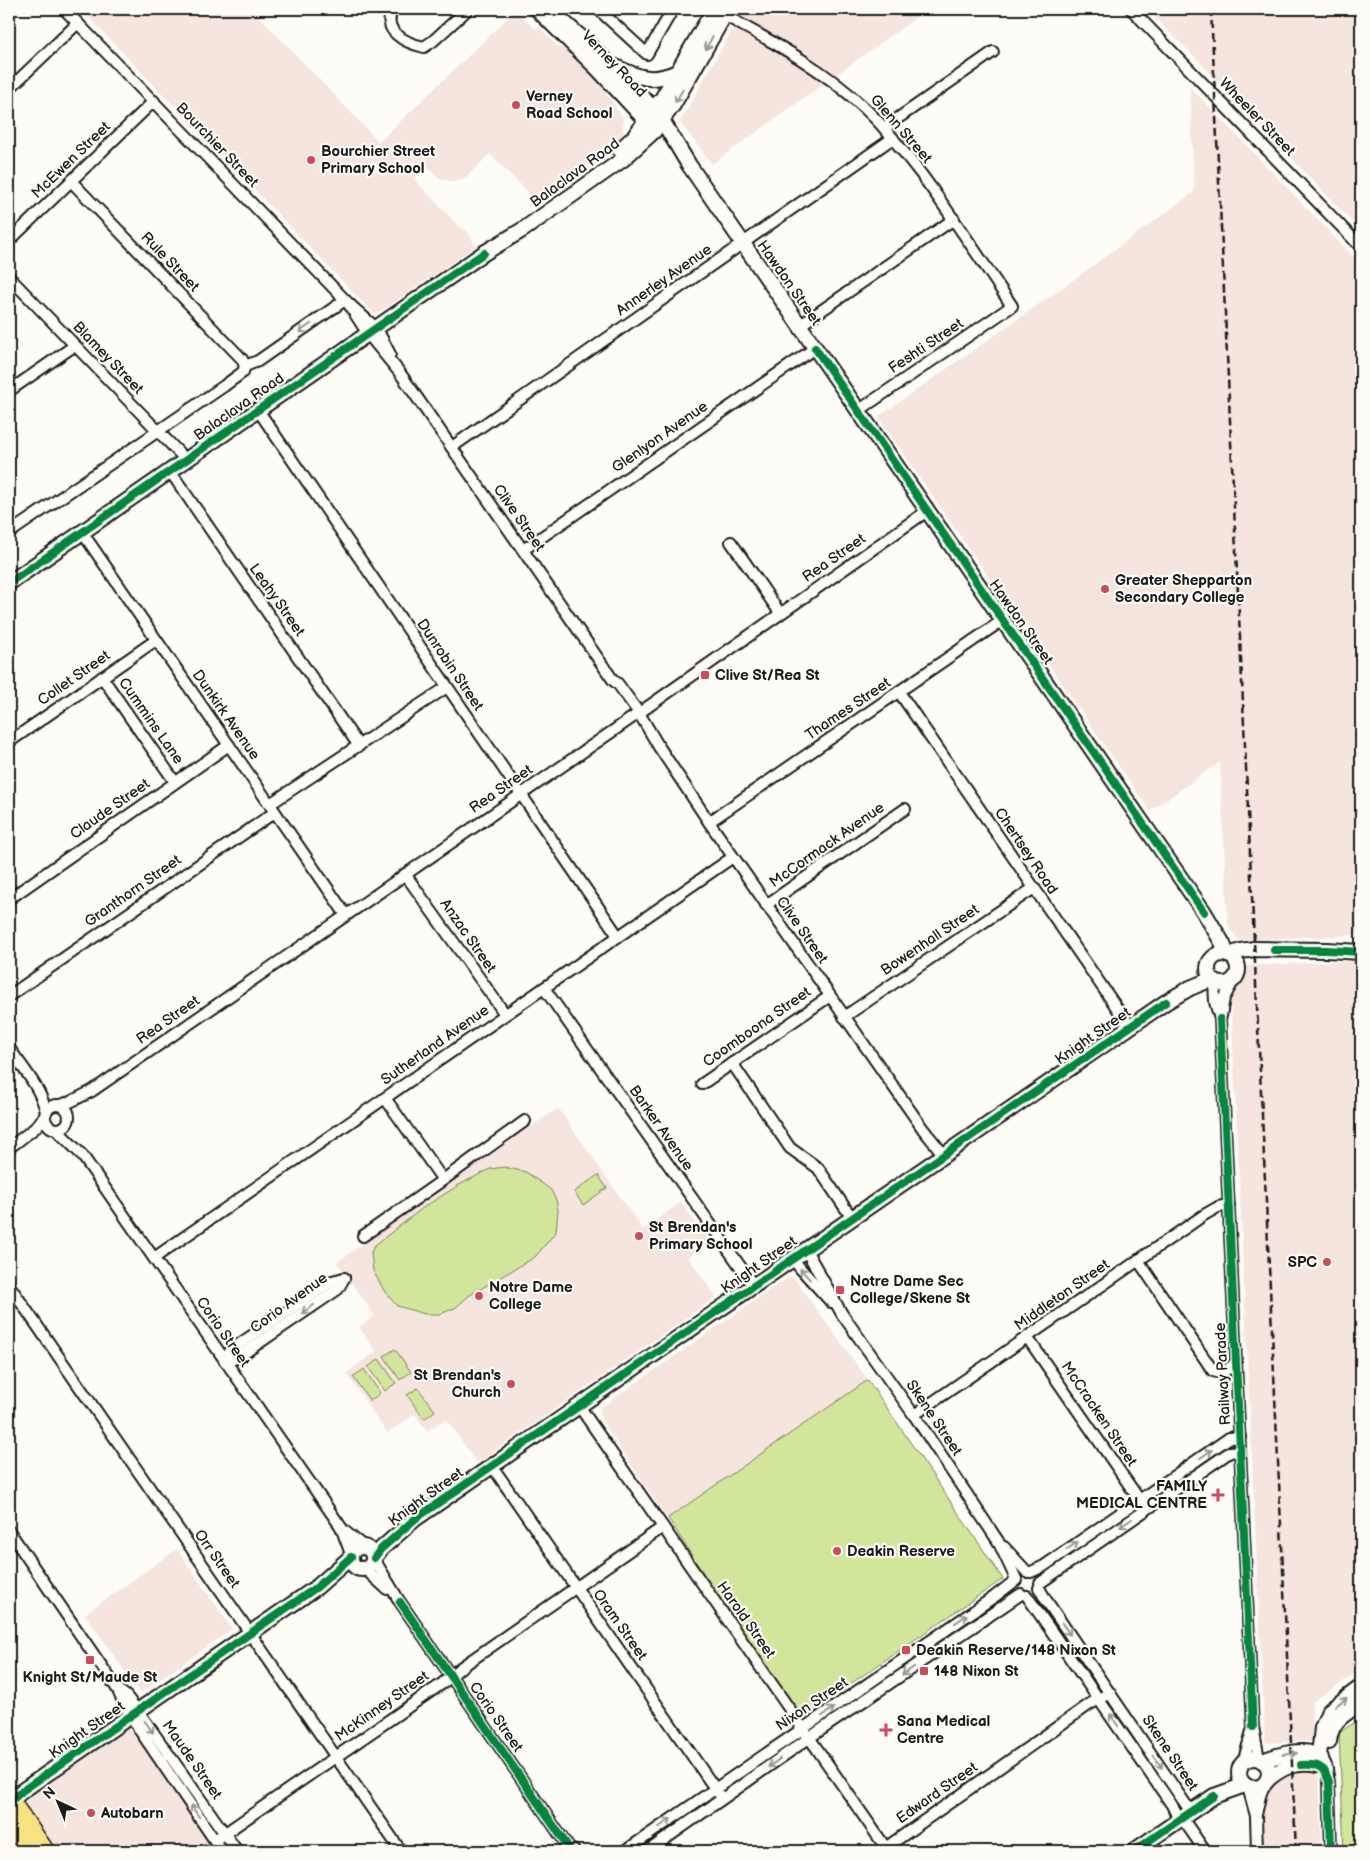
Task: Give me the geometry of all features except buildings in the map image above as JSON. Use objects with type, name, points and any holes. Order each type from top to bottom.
[{"type":"highway","points":[[9,1801],[45,1851]]},
{"type":"highway","points":[[9,1822],[29,1851]]},
{"type":"street","name":"Bourchier Street","points":[[64,9],[347,302],[372,332]]},
{"type":"street","points":[[393,9],[389,23],[392,30],[414,45],[424,47],[468,9]]},
{"type":"street","name":"Verney Road","points":[[537,9],[598,69],[654,120]]},
{"type":"street","name":"Verney Road","points":[[549,9],[606,63],[654,120]]},
{"type":"street","points":[[598,9],[647,54],[673,9]]},
{"type":"street","name":"Wheeler Street","points":[[1131,9],[1361,247]]},
{"type":"street","points":[[654,120],[674,105],[722,11]]},
{"type":"street","points":[[654,120],[678,72],[722,11]]},
{"type":"street","name":"Glenn Street","points":[[722,11],[836,83],[862,105],[893,138],[954,219],[1012,306]]},
{"type":"street","points":[[9,89],[78,23]]},
{"type":"street","points":[[884,128],[993,52]]},
{"type":"street","points":[[606,63],[628,73],[649,79],[663,78],[678,72]]},
{"type":"street","name":"McEwen Street","points":[[9,241],[154,101]]},
{"type":"street","name":"Hawdon Street","points":[[654,120],[688,165],[1204,912],[1228,955]]},
{"type":"street","name":"Balaclava Road","points":[[9,582],[484,253],[516,224],[627,145],[654,120]]},
{"type":"street","name":"Annerley Avenue","points":[[452,447],[893,138]]},
{"type":"street","name":"Rule Street","points":[[71,181],[242,359],[245,366]]},
{"type":"street","points":[[799,326],[954,219]]},
{"type":"street","name":"Blamey Street","points":[[9,277],[186,460]]},
{"type":"street","name":"Balaclava Road","points":[[9,533],[243,372],[245,366],[258,361],[347,302]]},
{"type":"street","name":"Feshti Street","points":[[858,411],[1012,306]]},
{"type":"street","name":"Clive Street","points":[[372,332],[613,680],[618,684],[636,715],[660,747],[733,857],[942,1156]]},
{"type":"street","points":[[9,391],[74,346]]},
{"type":"street","name":"Glenlyon Avenue","points":[[523,550],[815,348]]},
{"type":"street","name":"Dunrobin Street","points":[[258,410],[618,936]]},
{"type":"street","name":"Leahy Street","points":[[170,472],[359,746]]},
{"type":"street","name":"Rea Street","points":[[58,1105],[70,1102],[92,1091],[636,715],[927,511]]},
{"type":"street","name":"Dunkirk Avenue","points":[[82,532],[346,915]]},
{"type":"street","points":[[731,542],[780,613]]},
{"type":"street","name":"Thames Street","points":[[709,822],[1003,620]]},
{"type":"street","name":"Collet Street","points":[[9,742],[156,640]]},
{"type":"street","name":"Cummins Lane","points":[[102,677],[175,782]]},
{"type":"street","name":"Granthorn Street","points":[[9,996],[359,746],[447,687]]},
{"type":"street","name":"Chertsey Road","points":[[899,692],[1130,1027]]},
{"type":"street","name":"Claude Street","points":[[9,899],[229,745]]},
{"type":"street","name":"McCormack Avenue","points":[[766,905],[905,809]]},
{"type":"street","name":"Sutherland Avenue","points":[[154,1258],[733,857]]},
{"type":"street","name":"Anzac Street","points":[[406,874],[505,1014]]},
{"type":"street","name":"Bowenhall Street","points":[[844,1017],[1034,888]]},
{"type":"street","name":"Hawdon Street","points":[[1204,912],[1210,926],[1211,935],[1209,964]]},
{"type":"street","points":[[1326,950],[1348,944],[1361,944]]},
{"type":"street","points":[[1274,950],[1247,958],[1226,984],[1213,980],[1209,973],[1209,964],[1215,956],[1254,949],[1361,952]]},
{"type":"street","points":[[1228,955],[1235,960],[1237,972]]},
{"type":"street","name":"Knight Street","points":[[1166,1002],[1209,964]]},
{"type":"street","name":"Railway Parade","points":[[1237,972],[1224,998],[1220,1019],[1253,1728],[1261,1760]]},
{"type":"street","name":"Knight Street","points":[[9,1801],[317,1588],[350,1570],[363,1557],[492,1466],[1166,1002],[1196,984],[1213,980]]},
{"type":"street","name":"Railway Parade","points":[[1213,980],[1215,1002],[1220,1019]]},
{"type":"street","name":"Barker Avenue","points":[[544,988],[754,1286]]},
{"type":"street","name":"Coomboona Street","points":[[702,1084],[830,996]]},
{"type":"street","points":[[9,1048],[35,1085],[41,1098],[47,1123],[54,1128]]},
{"type":"street","points":[[732,1063],[790,1148],[818,1168],[852,1218]]},
{"type":"street","points":[[13,1146],[36,1133],[63,1127],[68,1118],[66,1109],[58,1105],[35,1085]]},
{"type":"street","name":"Rea Street","points":[[68,1118],[92,1091]]},
{"type":"street","points":[[385,1098],[443,1180]]},
{"type":"street","points":[[13,1146],[35,1128],[50,1107],[58,1105]]},
{"type":"street","name":"Corio Street","points":[[68,1118],[82,1155]]},
{"type":"street","points":[[363,1236],[525,1121]]},
{"type":"street","name":"Corio Street","points":[[54,1128],[82,1155],[341,1527],[400,1602],[571,1850]]},
{"type":"street","name":"Middleton Street","points":[[914,1415],[1211,1211],[1218,1207],[1229,1205]]},
{"type":"street","name":"Skene Street","points":[[806,1250],[842,1314],[914,1415],[998,1541],[1016,1580]]},
{"type":"street","name":"Skene Street","points":[[793,1258],[842,1314]]},
{"type":"street","points":[[1138,1260],[1213,1371],[1220,1373],[1236,1362]]},
{"type":"street","name":"Corio Avenue","points":[[344,1278],[338,1289],[245,1353],[237,1358],[225,1360],[231,1350],[332,1281],[344,1278]]},
{"type":"street","name":"Orr Street","points":[[9,1285],[400,1851]]},
{"type":"street","name":"McCracken Street","points":[[1027,1337],[1146,1509]]},
{"type":"street","name":"Harold Street","points":[[579,1406],[803,1729],[884,1850]]},
{"type":"street","points":[[1240,1437],[1229,1438],[1044,1566],[1020,1574],[1016,1580],[1016,1588],[1024,1595],[1033,1595],[1039,1585],[1146,1509],[1230,1452],[1240,1451]]},
{"type":"street","name":"Oram Street","points":[[492,1466],[723,1800]]},
{"type":"street","name":"McKinney Street","points":[[215,1840],[663,1527]]},
{"type":"street","name":"Maude Street","points":[[9,1531],[134,1713],[222,1851]]},
{"type":"street","name":"Skene Street","points":[[998,1541],[1029,1572]]},
{"type":"street","points":[[1029,1572],[1037,1576],[1039,1585]]},
{"type":"street","name":"Nixon Street","points":[[625,1851],[1016,1580]]},
{"type":"street","name":"Skene Street","points":[[1039,1585],[1046,1600],[1110,1693],[1205,1851]]},
{"type":"street","name":"Skene Street","points":[[1024,1595],[1100,1699],[1172,1805],[1184,1816]]},
{"type":"street","name":"Nixon Street","points":[[648,1851],[809,1738],[1024,1595]]},
{"type":"street","points":[[1331,1851],[1329,1782],[1321,1763],[1322,1728],[1329,1711],[1361,1687]]},
{"type":"street","name":"Edward Street","points":[[884,1850],[1110,1693]]},
{"type":"street","points":[[1321,1763],[1328,1746],[1330,1731],[1335,1723],[1361,1703]]},
{"type":"street","name":"Maude Street","points":[[134,1713],[237,1851]]},
{"type":"street","name":"Railway Parade","points":[[1241,1765],[1253,1728]]},
{"type":"street","points":[[1134,1851],[1214,1796],[1241,1765],[1250,1758],[1261,1760],[1276,1756],[1304,1753],[1321,1763]]},
{"type":"street","points":[[1257,1851],[1256,1816],[1268,1767],[1261,1760]]},
{"type":"street","points":[[1214,1796],[1247,1786],[1258,1787],[1285,1766],[1321,1763]]},
{"type":"street","points":[[1241,1765],[1240,1777],[1247,1786],[1256,1816]]},
{"type":"shaded area","name":"Bourchier Street Primary School","points":[[81,9],[252,9],[379,142],[516,10],[535,29],[539,27],[557,46],[568,50],[599,83],[623,118],[623,134],[618,143],[535,199],[490,154],[466,177],[454,182],[439,178],[427,167],[414,179],[458,226],[467,231],[476,246],[377,314],[374,314]]},
{"type":"shaded area","points":[[744,9],[928,9],[712,164],[680,122]]},
{"type":"shaded area","points":[[1146,9],[1361,9],[1361,231],[1188,50]]},
{"type":"shaded area","points":[[1190,87],[1361,265],[1361,935],[1239,940],[1228,926],[1220,762],[1150,811],[878,417],[1065,286],[1194,192]]},
{"type":"shaded area","points":[[1361,960],[1361,1670],[1312,1702],[1313,1741],[1267,1743],[1265,1740],[1231,1002],[1244,977],[1246,966]]},
{"type":"shaded area","name":"Notre Dame College","points":[[558,1108],[643,1230],[681,1202],[709,1242],[688,1257],[716,1297],[477,1463],[446,1419],[427,1431],[415,1414],[387,1433],[346,1373],[376,1352],[359,1327],[375,1316],[337,1262]]},
{"type":"shaded area","points":[[789,1277],[793,1277],[868,1380],[667,1518],[601,1420],[600,1408]]},
{"type":"shaded area","points":[[177,1549],[232,1629],[140,1693],[85,1614]]},
{"type":"shaded area","points":[[124,1730],[134,1733],[216,1851],[9,1851],[9,1820],[28,1806],[24,1799]]},
{"type":"shaded area","points":[[1287,1770],[1315,1770],[1319,1775],[1322,1851],[1264,1851],[1263,1799],[1268,1784]]},
{"type":"green space","points":[[504,1167],[526,1172],[551,1190],[558,1210],[556,1232],[535,1257],[470,1295],[455,1308],[440,1314],[425,1314],[397,1306],[385,1292],[373,1271],[371,1252],[375,1245],[424,1207],[459,1185],[490,1169]]},
{"type":"green space","points":[[598,1175],[607,1188],[583,1205],[574,1192]]},
{"type":"green space","points":[[395,1349],[411,1372],[400,1380],[384,1356]]},
{"type":"green space","points":[[379,1359],[396,1383],[385,1391],[368,1367]]},
{"type":"green space","points":[[364,1369],[380,1393],[370,1401],[353,1377]]},
{"type":"green space","name":"Deakin Reserve","points":[[868,1380],[1003,1579],[801,1718],[734,1622],[668,1518]]},
{"type":"green space","points":[[418,1388],[435,1411],[424,1419],[407,1395]]},
{"type":"green space","points":[[1361,1718],[1361,1851],[1344,1851],[1339,1733]]},
{"type":"railway","points":[[1211,9],[1296,1851]]},
{"type":"cycle path","points":[[9,583],[484,253]]},
{"type":"cycle path","points":[[815,348],[1204,912]]},
{"type":"cycle path","points":[[1274,950],[1361,952]]},
{"type":"cycle path","points":[[374,1558],[381,1549],[415,1519],[1166,1002]]},
{"type":"cycle path","points":[[1220,1019],[1253,1727]]},
{"type":"cycle path","points":[[9,1803],[22,1791],[317,1587],[351,1557]]},
{"type":"cycle path","points":[[400,1602],[569,1848]]},
{"type":"cycle path","points":[[1301,1765],[1316,1765],[1327,1776],[1329,1782],[1331,1851]]},
{"type":"cycle path","points":[[1134,1851],[1214,1796]]},
{"type":"place","name":"Verney Road School","points":[[516,105]]},
{"type":"place","name":"Bourchier Street Primary School","points":[[311,160]]},
{"type":"place","name":"Greater Shepparton Secondary College","points":[[1105,589]]},
{"type":"place","name":"Clive St/Rea St","points":[[705,675]]},
{"type":"place","name":"St Brendan's Primary School","points":[[639,1236]]},
{"type":"place","name":"SPC","points":[[1327,1262]]},
{"type":"place","name":"Notre Dame Sec College/Skene St","points":[[840,1290]]},
{"type":"place","name":"Notre Dame College","points":[[479,1296]]},
{"type":"place","name":"St Brendan's Church","points":[[511,1384]]},
{"type":"place","name":"FAMILY MEDICAL CENTRE","points":[[1218,1495]]},
{"type":"place","name":"Deakin Reserve","points":[[837,1551]]},
{"type":"place","name":"Deakin Reserve/148 Nixon St","points":[[906,1650]]},
{"type":"place","name":"Knight St/Maude St","points":[[90,1660]]},
{"type":"place","name":"148 Nixon St","points":[[924,1671]]},
{"type":"place","name":"Sana Medical Centre","points":[[886,1730]]},
{"type":"place","name":"Autobarn","points":[[91,1813]]}]
